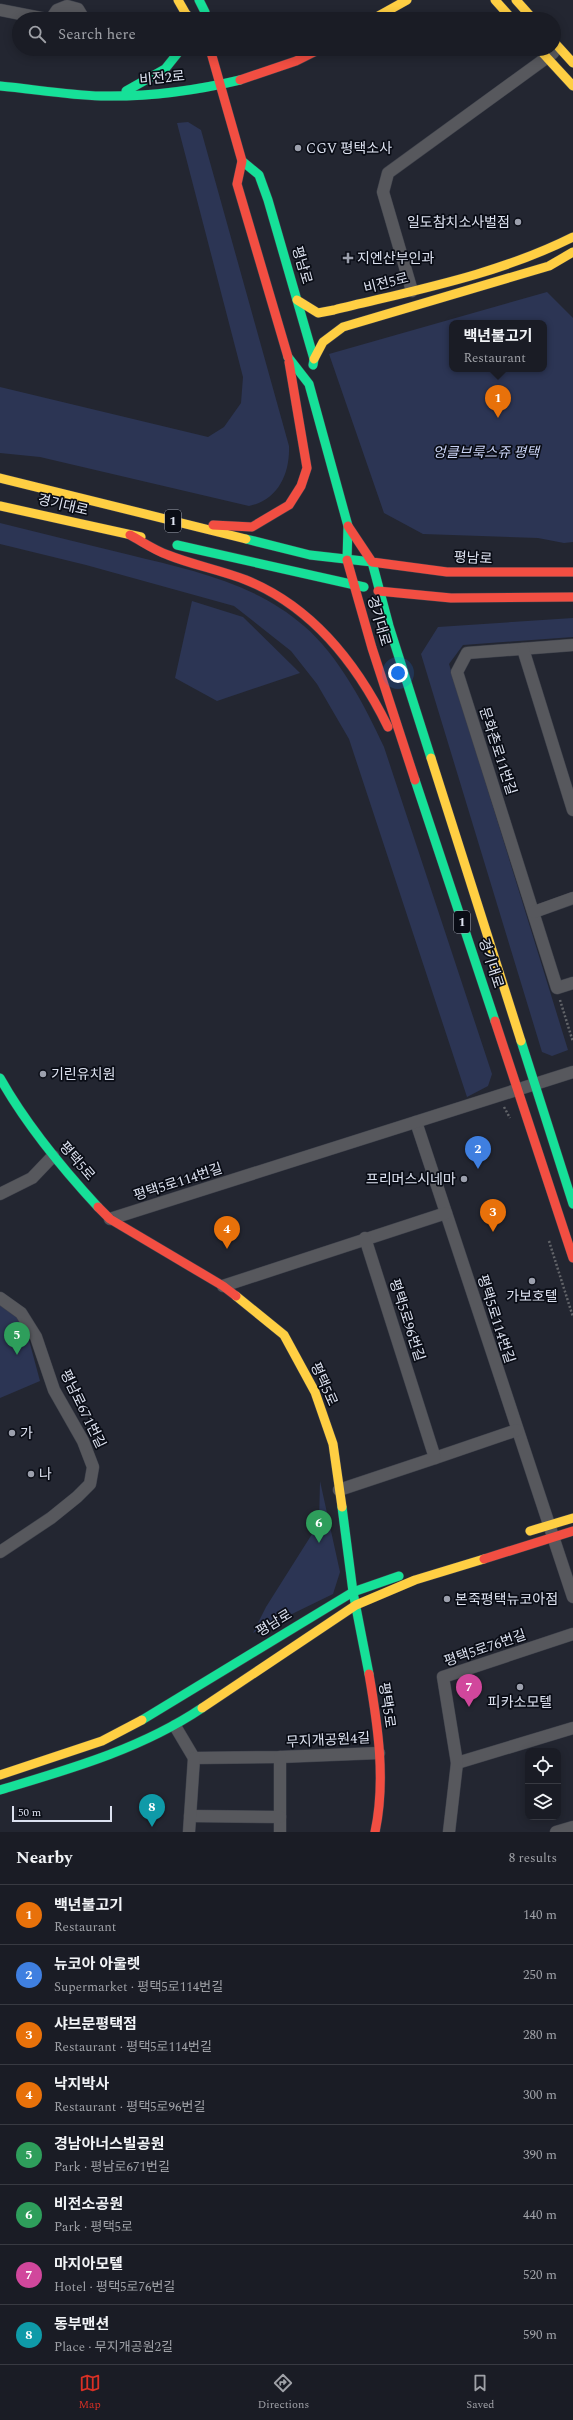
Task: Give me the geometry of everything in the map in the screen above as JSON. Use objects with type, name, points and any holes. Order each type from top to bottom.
[{"type":"street","points":[[178,0],[185,12]]},
{"type":"street","points":[[199,0],[205,12]]},
{"type":"street","points":[[385,12],[406,0]]},
{"type":"street","points":[[495,0],[506,12]]},
{"type":"street","points":[[516,0],[527,12]]},
{"type":"street","points":[[55,12],[56,10],[67,6],[78,9],[80,12]]},
{"type":"street","points":[[0,10],[12,12]]},
{"type":"street","points":[[561,50],[573,63]]},
{"type":"street","points":[[121,94],[160,74],[175,62],[178,56]]},
{"type":"street","name":"평남로","points":[[212,56],[242,161],[237,184],[289,361],[309,384],[348,526]]},
{"type":"street","name":"비전2로","points":[[0,86],[101,96],[221,86],[308,56]]},
{"type":"street","points":[[412,291],[383,192],[388,173],[539,56]]},
{"type":"street","points":[[546,56],[573,86]]},
{"type":"street","name":"평남로","points":[[242,161],[259,175],[297,300],[314,359],[309,384]]},
{"type":"street","name":"비전5로","points":[[297,300],[318,312],[412,291],[502,267],[556,247],[573,237]]},
{"type":"street","name":"비전5로","points":[[314,359],[323,342],[343,326],[549,266],[573,252]]},
{"type":"street","points":[[164,519],[252,528],[289,505],[301,486],[307,468],[289,361]]},
{"type":"street","name":"경기대로","points":[[0,478],[310,555],[372,562],[378,591],[526,1087],[573,1258]]},
{"type":"street","name":"경기대로","points":[[0,506],[378,591]]},
{"type":"street","points":[[347,560],[348,526]]},
{"type":"street","points":[[348,526],[372,562]]},
{"type":"street","points":[[130,535],[172,557],[213,568],[257,585],[297,609],[325,632],[351,664],[381,712],[419,791]]},
{"type":"street","name":"경기대로","points":[[347,560],[372,648],[419,791],[526,1087],[573,1204]]},
{"type":"street","name":"평남로","points":[[372,562],[397,568],[497,573],[573,572]]},
{"type":"street","points":[[378,591],[416,596],[492,600],[573,597]]},
{"type":"street","name":"문화촌로11번길","points":[[557,988],[457,672],[467,653],[573,645]]},
{"type":"street","points":[[523,649],[573,810]]},
{"type":"street","points":[[534,912],[573,898]]},
{"type":"street","points":[[557,988],[573,983]]},
{"type":"street","name":"평택5로114번길","points":[[110,1219],[573,1072]]},
{"type":"street","name":"평택5로","points":[[0,1078],[17,1108],[53,1156],[110,1219],[223,1286],[284,1335],[315,1392],[332,1444],[340,1490],[353,1592],[373,1697],[379,1753],[381,1803],[375,1832]]},
{"type":"street","name":"평택5로114번길","points":[[416,1122],[517,1430],[552,1530]]},
{"type":"street","points":[[0,1194],[32,1178],[53,1156]]},
{"type":"street","points":[[223,1286],[365,1238],[446,1213]]},
{"type":"street","name":"평택5로96번길","points":[[365,1238],[435,1458]]},
{"type":"street","name":"평남로671번길","points":[[0,1298],[21,1313],[36,1337],[54,1390],[83,1441],[93,1466],[90,1484],[77,1497],[51,1518],[0,1552]]},
{"type":"street","points":[[340,1490],[517,1430]]},
{"type":"street","points":[[0,1790],[105,1758],[155,1733],[175,1726],[356,1605],[366,1605],[415,1580],[552,1530],[573,1518]]},
{"type":"street","points":[[552,1530],[573,1597]]},
{"type":"street","points":[[523,1533],[552,1530],[573,1531]]},
{"type":"street","name":"평남로","points":[[0,1775],[102,1741],[164,1708],[353,1592],[429,1565]]},
{"type":"street","points":[[363,1588],[366,1605]]},
{"type":"street","points":[[371,1631],[384,1712],[390,1781]]},
{"type":"street","name":"평택5로76번길","points":[[449,1832],[457,1764],[443,1677],[573,1634]]},
{"type":"street","points":[[175,1726],[194,1758],[189,1832]]},
{"type":"street","points":[[457,1764],[573,1728]]},
{"type":"street","name":"무지개공원4길","points":[[280,1832],[280,1757],[379,1753]]},
{"type":"street","points":[[194,1758],[280,1757]]},
{"type":"street","points":[[190,1816],[280,1817]]},
{"type":"street","points":[[556,1832],[573,1827]]},
{"type":"path","points":[[557,988],[573,1042]]},
{"type":"path","points":[[500,1095],[507,1115],[516,1122]]},
{"type":"path","points":[[548,1236],[573,1317]]},
{"type":"green space","points":[[188,122],[201,130],[289,446],[289,456],[284,476],[275,492],[259,503],[249,506],[40,457],[0,453],[0,387],[208,437],[224,427],[241,403],[243,377],[177,123]]},
{"type":"green space","name":"엉클브룩스쥬 평택","points":[[547,292],[573,318],[573,542],[564,543],[538,538],[423,534],[384,513],[329,354]]},
{"type":"green space","points":[[0,523],[176,566],[222,580],[265,599],[285,611],[317,638],[329,652],[350,682],[384,747],[492,1074],[488,1086],[467,1097],[349,739],[317,684],[291,651],[234,606],[86,565],[0,544]]},
{"type":"green space","points":[[192,601],[243,617],[300,673],[217,701],[175,678]]},
{"type":"green space","points":[[573,618],[573,637],[463,645],[449,664],[568,1050],[552,1056],[542,1052],[421,654],[438,627]]},
{"type":"green space","points":[[0,1304],[19,1316],[26,1329],[40,1381],[0,1398]]},
{"type":"green space","points":[[320,1481],[340,1572],[333,1594],[253,1633],[266,1607],[319,1523]]},
{"type":"traffic: fast","points":[[199,0],[205,12]]},
{"type":"traffic: fast","points":[[126,91],[165,69],[175,56]]},
{"type":"traffic: fast","points":[[0,86],[76,94],[119,96],[171,92],[240,80]]},
{"type":"traffic: fast","points":[[242,161],[259,175],[268,200],[314,359],[313,365]]},
{"type":"traffic: fast","points":[[288,357],[309,384],[348,526],[347,560]]},
{"type":"traffic: fast","points":[[246,539],[310,555],[372,562],[389,626],[431,758]]},
{"type":"traffic: fast","points":[[177,545],[364,587]]},
{"type":"traffic: fast","points":[[415,780],[495,1021]]},
{"type":"traffic: fast","points":[[521,1041],[573,1204]]},
{"type":"traffic: fast","points":[[0,1078],[10,1096],[45,1146],[98,1207]]},
{"type":"traffic: fast","points":[[342,1507],[353,1592],[369,1674]]},
{"type":"traffic: fast","points":[[142,1720],[353,1592],[399,1576]]},
{"type":"traffic: fast","points":[[0,1790],[79,1766],[130,1746],[155,1735],[202,1708]]},
{"type":"traffic: slow","points":[[178,0],[185,12]]},
{"type":"traffic: slow","points":[[386,12],[407,0]]},
{"type":"traffic: slow","points":[[495,0],[506,12]]},
{"type":"traffic: slow","points":[[516,0],[527,12]]},
{"type":"traffic: slow","points":[[561,50],[573,63]]},
{"type":"traffic: slow","points":[[545,56],[573,86]]},
{"type":"traffic: slow","points":[[297,300],[318,313],[334,310],[485,272],[515,262],[573,237]]},
{"type":"traffic: slow","points":[[314,359],[323,342],[343,327],[549,266],[573,252]]},
{"type":"traffic: slow","points":[[0,478],[246,539]]},
{"type":"traffic: slow","points":[[0,506],[141,537]]},
{"type":"traffic: slow","points":[[431,758],[521,1041]]},
{"type":"traffic: slow","points":[[236,1296],[284,1335],[315,1392],[333,1444],[342,1507]]},
{"type":"traffic: slow","points":[[530,1531],[573,1518]]},
{"type":"traffic: slow","points":[[202,1708],[356,1605],[415,1580],[484,1559]]},
{"type":"traffic: slow","points":[[0,1775],[102,1741],[142,1720]]},
{"type":"traffic: jam","points":[[212,56],[242,161],[237,184],[288,357]]},
{"type":"traffic: jam","points":[[240,80],[296,61],[306,56]]},
{"type":"traffic: jam","points":[[213,525],[252,527],[289,505],[301,486],[307,468],[289,362]]},
{"type":"traffic: jam","points":[[348,526],[372,562],[447,572],[573,572]]},
{"type":"traffic: jam","points":[[130,535],[168,555],[246,580],[270,591],[292,606],[312,622],[347,660],[362,681],[388,727]]},
{"type":"traffic: jam","points":[[347,560],[372,648],[415,780]]},
{"type":"traffic: jam","points":[[378,591],[451,598],[573,597]]},
{"type":"traffic: jam","points":[[495,1021],[573,1258]]},
{"type":"traffic: jam","points":[[98,1207],[110,1219],[223,1286],[236,1296]]},
{"type":"traffic: jam","points":[[484,1559],[573,1531]]},
{"type":"traffic: jam","points":[[369,1674],[380,1753],[380,1793],[375,1832]]},
{"type":"place","name":"CGV 평택소사","points":[[298,148]]},
{"type":"place","name":"일도참치소사벌점","points":[[518,222]]},
{"type":"place","name":"지엔산부인과","points":[[348,258]]},
{"type":"place","name":"백년불고기","points":[[498,418]]},
{"type":"place","name":"기린유치원","points":[[43,1074]]},
{"type":"place","name":"뉴코아 아울렛","points":[[478,1169]]},
{"type":"place","name":"프리머스시네마","points":[[464,1179]]},
{"type":"place","name":"샤브문평택점","points":[[493,1232]]},
{"type":"place","name":"낙지박사","points":[[227,1249]]},
{"type":"place","name":"가보호텔","points":[[532,1281]]},
{"type":"place","name":"경남아너스빌공원","points":[[17,1355]]},
{"type":"place","name":"가","points":[[12,1433]]},
{"type":"place","name":"나","points":[[31,1474]]},
{"type":"place","name":"비전소공원","points":[[319,1543]]},
{"type":"place","name":"본죽평택뉴코아점","points":[[447,1599]]},
{"type":"place","name":"피카소모텔","points":[[520,1687]]},
{"type":"place","name":"마지아모텔","points":[[469,1707]]},
{"type":"place","name":"동부맨션","points":[[152,1827]]}]
